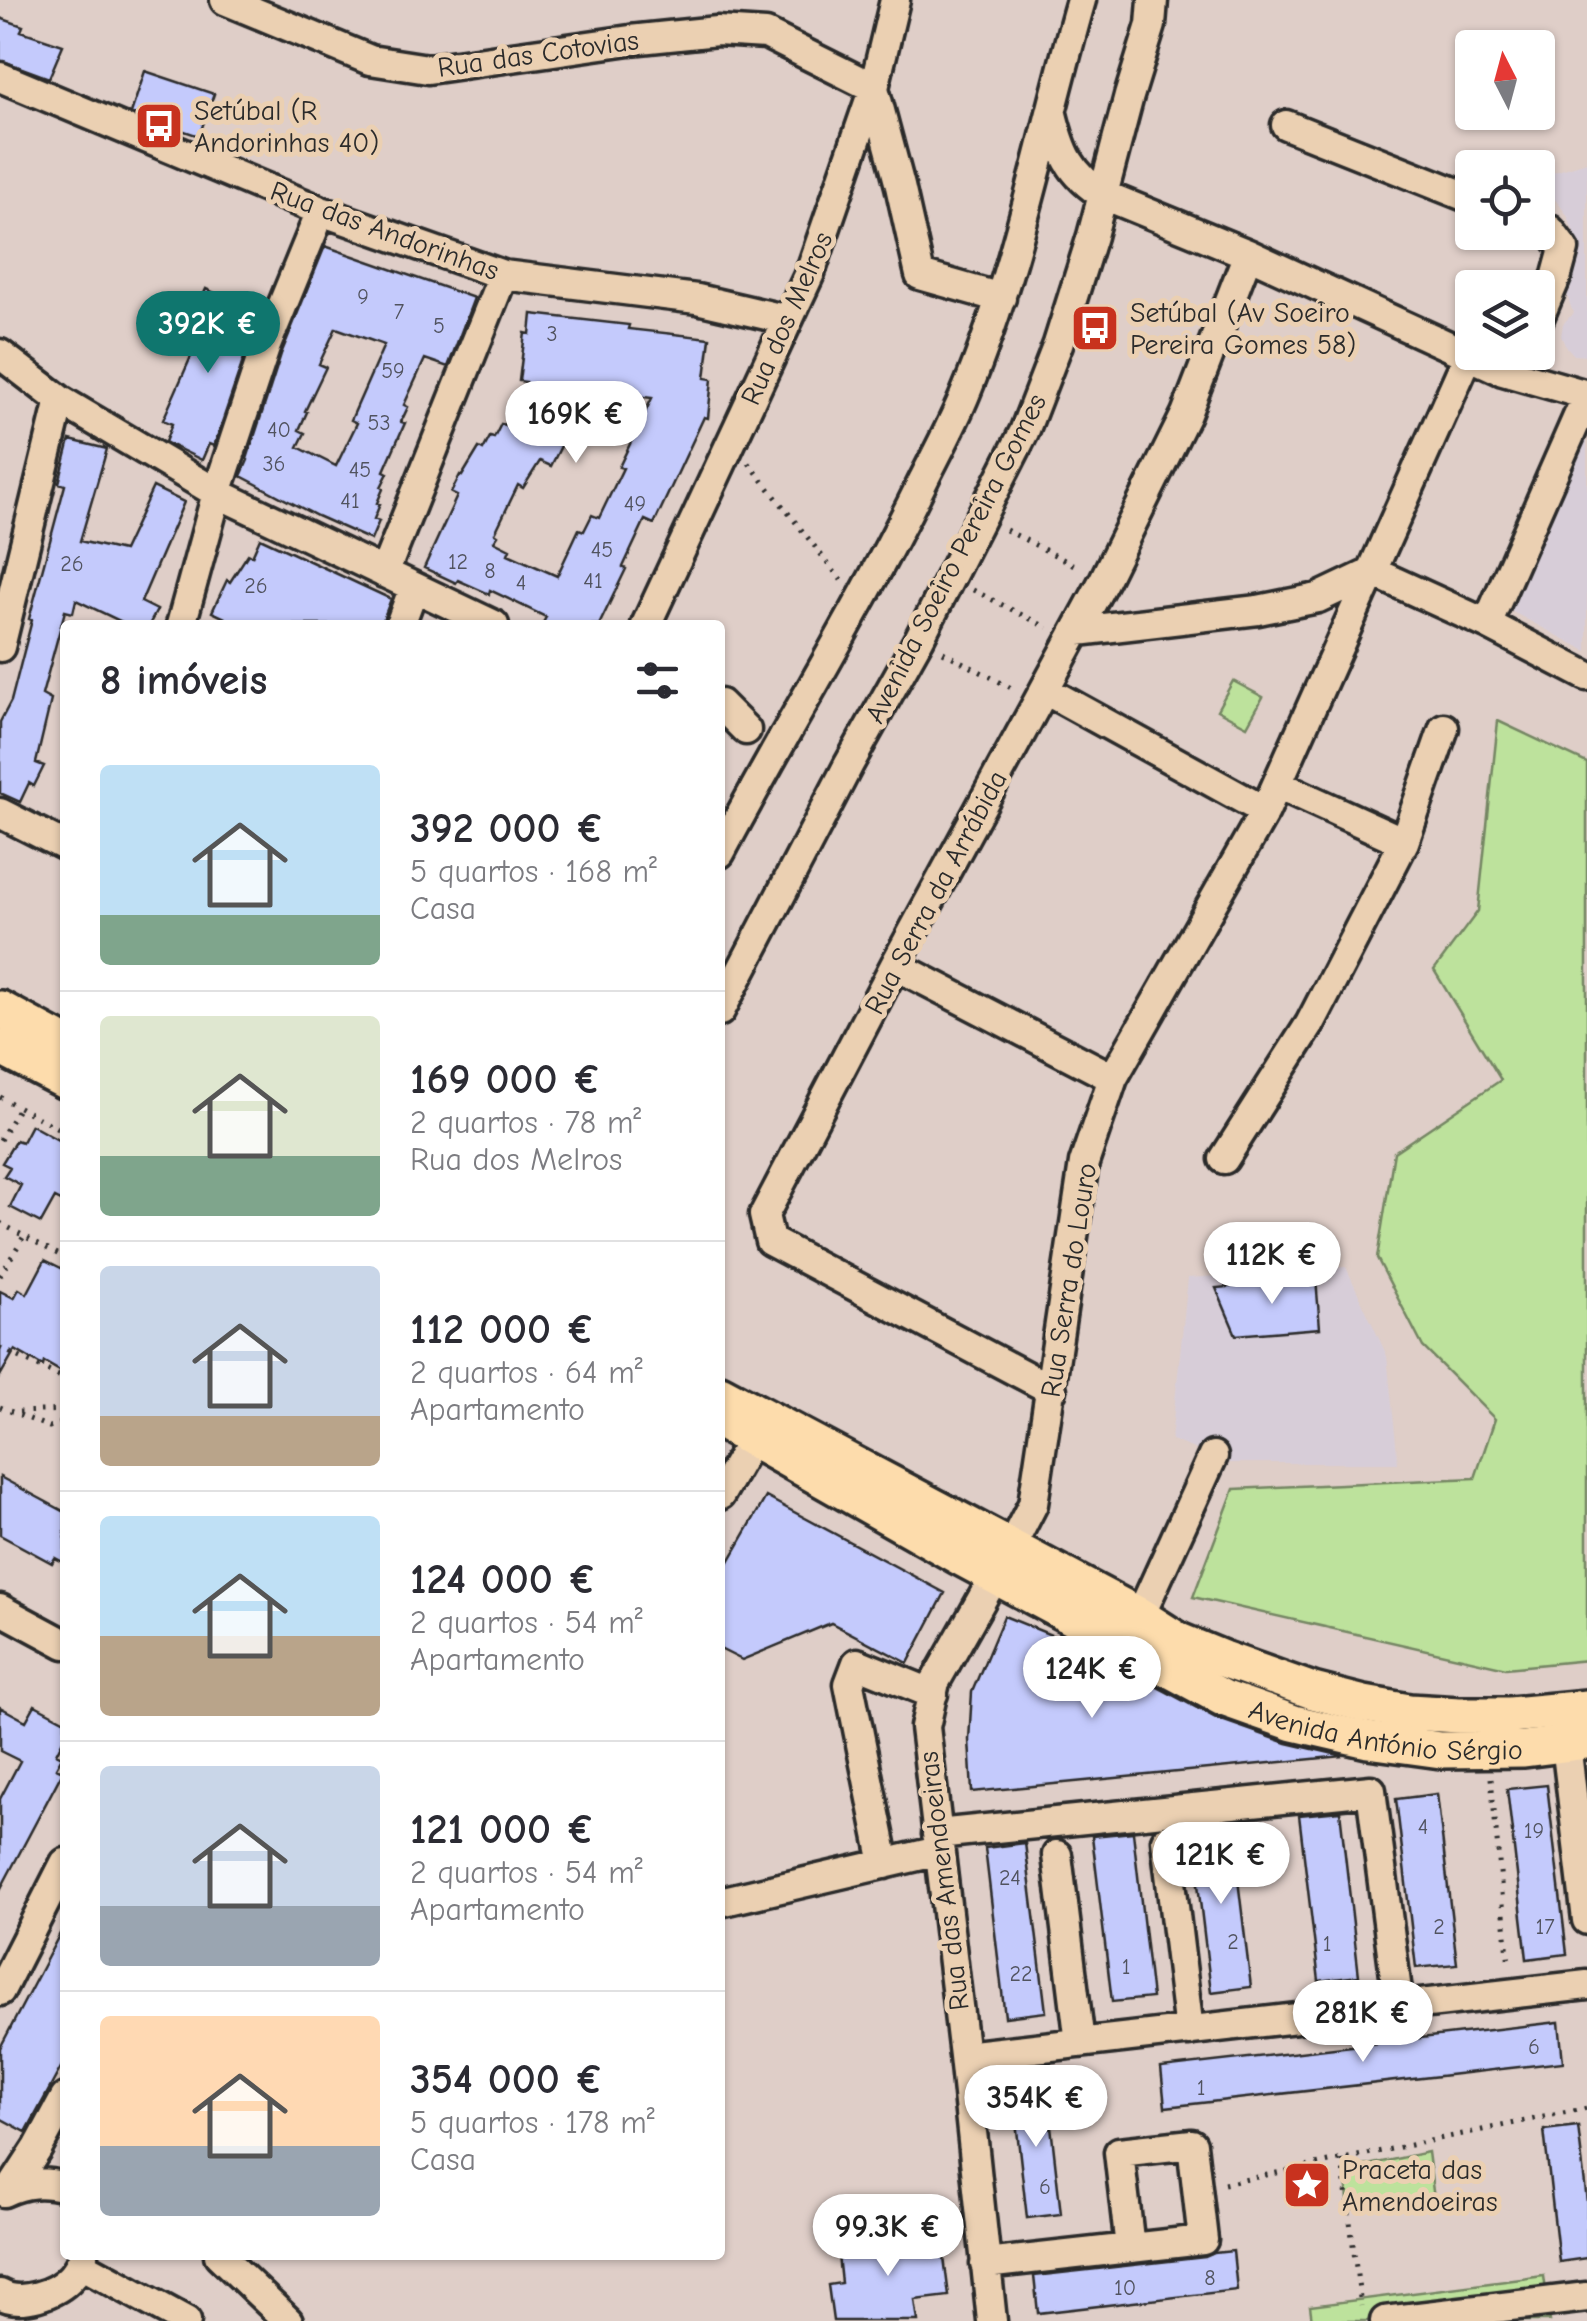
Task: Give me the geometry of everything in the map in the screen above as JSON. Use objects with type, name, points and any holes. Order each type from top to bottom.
[{"type":"main road","points":[[0,1010],[60,1041]]},
{"type":"main road","points":[[0,1047],[60,1078]]},
{"type":"main road","name":"Avenida António Sérgio","points":[[725,1396],[1003,1561],[1223,1698],[1294,1723],[1368,1740],[1441,1750],[1524,1749],[1576,1743]]},
{"type":"main road","name":"Avenida António Sérgio","points":[[725,1424],[1003,1561],[1140,1616],[1179,1640],[1242,1667],[1314,1691],[1409,1712],[1510,1715],[1587,1708]]},
{"type":"street","name":"Rua das Cotovias","points":[[225,0],[370,60],[428,70],[717,31],[766,34],[874,88]]},
{"type":"street","name":"Rua dos Melros","points":[[648,620],[810,273],[874,88],[895,0]]},
{"type":"street","points":[[725,844],[895,538],[966,395],[1002,298],[1081,2]]},
{"type":"street","name":"Avenida Soeiro Pereira Gomes","points":[[725,1001],[919,639],[1024,432],[1058,344],[1104,195],[1149,8]]},
{"type":"street","name":"Rua das Andorinhas","points":[[0,76],[321,210],[503,275],[698,299],[788,320]]},
{"type":"street","points":[[874,88],[920,274],[1002,298]]},
{"type":"street","points":[[1051,108],[1060,146],[1074,170],[1086,184],[1104,195],[1248,254],[1455,350]]},
{"type":"street","points":[[1286,125],[1455,192]]},
{"type":"street","points":[[183,620],[217,493],[265,348],[321,210]]},
{"type":"street","points":[[1555,237],[1564,249],[1555,282]]},
{"type":"street","name":"Rua Serra da Arrábida","points":[[1052,1390],[770,1241],[764,1215],[1104,580],[1186,414],[1248,254]]},
{"type":"street","points":[[384,573],[503,275]]},
{"type":"street","points":[[0,354],[60,400],[217,493],[483,620]]},
{"type":"street","name":"Rua Serra do Louro","points":[[1003,1561],[1033,1504],[1084,1162],[1113,1078],[1265,812],[1462,370]]},
{"type":"street","points":[[1488,624],[1587,395],[1534,370]]},
{"type":"street","points":[[0,647],[60,400]]},
{"type":"street","points":[[1078,631],[1258,610],[1318,598],[1373,572],[1488,624],[1587,676]]},
{"type":"street","points":[[402,620],[414,587]]},
{"type":"street","points":[[1045,690],[1265,812]]},
{"type":"street","points":[[725,709],[746,730]]},
{"type":"street","points":[[1224,1159],[1310,1024],[1404,842],[1444,728]]},
{"type":"street","points":[[1277,784],[1404,842]]},
{"type":"street","points":[[0,813],[60,843]]},
{"type":"street","points":[[895,965],[1113,1078]]},
{"type":"street","points":[[725,1486],[752,1438]]},
{"type":"street","points":[[1140,1616],[1212,1456]]},
{"type":"street","name":"Rua das Amendoeiras","points":[[992,2321],[925,1727],[935,1682],[1003,1561]]},
{"type":"street","points":[[0,1609],[60,1641]]},
{"type":"street","points":[[884,1864],[849,1684],[857,1663],[932,1694]]},
{"type":"street","points":[[1576,1743],[1587,1920]]},
{"type":"street","points":[[725,1901],[884,1864],[938,1842],[1371,1790],[1400,2007]]},
{"type":"street","points":[[1166,1840],[1188,2031]]},
{"type":"street","points":[[1057,1855],[1080,2043]]},
{"type":"street","points":[[0,1991],[60,1873]]},
{"type":"street","points":[[964,2056],[1587,1986]]},
{"type":"street","points":[[4,2192],[38,2148],[60,2107]]},
{"type":"street","points":[[986,2264],[1203,2240],[1192,2144],[1119,2152],[1130,2248]]},
{"type":"street","points":[[4,2192],[30,2183],[60,2185]]},
{"type":"street","points":[[2,2321],[36,2296],[68,2281],[81,2260]]},
{"type":"street","points":[[84,2260],[186,2321]]},
{"type":"street","points":[[224,2260],[288,2321]]},
{"type":"street","points":[[0,2294],[20,2300],[36,2296]]},
{"type":"street","points":[[1385,2321],[1587,2297]]},
{"type":"path","points":[[754,468],[778,498]]},
{"type":"path","points":[[981,517],[1104,580]]},
{"type":"path","points":[[936,648],[1019,692],[1045,690]]},
{"type":"path","points":[[0,1097],[60,1129]]},
{"type":"path","points":[[0,1140],[18,1107]]},
{"type":"path","points":[[0,1223],[60,1255]]},
{"type":"path","points":[[0,1276],[24,1236]]},
{"type":"path","points":[[0,1348],[60,1378]]},
{"type":"path","points":[[0,1407],[49,1427],[60,1424]]},
{"type":"path","points":[[16,1412],[60,1410]]},
{"type":"path","points":[[1491,1782],[1511,1994]]},
{"type":"path","points":[[1196,2189],[1587,2108]]},
{"type":"path","points":[[1342,2160],[1363,2321]]},
{"type":"shaded area","points":[[1587,162],[1587,356],[1574,355],[1561,336],[1563,324],[1573,313],[1567,295],[1576,271],[1579,245],[1567,215],[1555,199],[1555,172]]},
{"type":"shaded area","points":[[1587,432],[1587,651],[1507,609]]},
{"type":"shaded area","points":[[1346,1267],[1387,1356],[1398,1463],[1230,1463],[1171,1440],[1188,1278]]},
{"type":"green space","points":[[1233,681],[1263,697],[1247,726],[1217,710]]},
{"type":"green space","points":[[1498,721],[1587,763],[1587,1660],[1506,1668],[1193,1597],[1234,1489],[1475,1478],[1495,1419],[1423,1347],[1377,1258],[1394,1152],[1501,1080],[1434,970],[1478,911]]},
{"type":"green space","points":[[1428,2152],[1434,2199],[1349,2209],[1345,2170]]},
{"type":"green space","points":[[1544,2276],[1550,2321],[1312,2321],[1310,2306]]},
{"type":"building","points":[[0,18],[23,26],[21,31],[63,45],[49,78],[0,60]]},
{"type":"building","points":[[145,71],[214,94],[199,136],[131,113]]},
{"type":"building","points":[[325,246],[474,298],[448,367],[425,359],[404,405],[408,407],[401,422],[405,423],[384,471],[388,473],[374,519],[379,521],[371,540],[241,476],[281,354]],"holes":[[[336,328],[384,345],[351,420],[357,423],[336,466],[298,447],[305,433],[299,430],[305,411],[326,367],[319,364]]]},
{"type":"building","points":[[206,289],[245,307],[237,325],[253,332],[214,446],[209,444],[202,460],[165,442],[172,424],[163,420],[197,343],[192,341],[199,326],[191,323]]},
{"type":"building","points":[[532,314],[710,338],[705,378],[712,379],[708,418],[704,417],[654,524],[645,520],[601,620],[544,620],[546,617],[490,590],[489,594],[424,568],[457,496],[451,493],[460,475],[479,448],[483,450],[501,424],[505,425],[526,382],[519,381],[525,333],[530,334]],"holes":[[[594,391],[652,398],[619,467],[623,468],[599,518],[592,515],[584,531],[579,529],[557,576],[508,554],[510,549],[494,541],[518,485],[523,488],[540,461],[551,466],[566,436],[572,438]]]},
{"type":"building","points":[[70,440],[107,449],[80,541],[123,551],[153,487],[184,502],[141,602],[157,610],[152,620],[118,620],[76,600],[73,613],[65,611],[60,620],[42,695],[51,700],[36,763],[44,766],[34,786],[29,783],[20,802],[0,793],[0,722],[11,701],[32,620],[29,619],[65,485],[59,483]]},
{"type":"building","points":[[260,538],[391,599],[383,620],[224,620],[212,612],[227,580],[230,582],[248,554],[252,556]]},
{"type":"building","points":[[31,1125],[60,1141],[60,1200],[55,1198],[41,1223],[10,1207],[21,1185],[4,1176],[10,1167],[2,1163],[16,1140],[22,1142]]},
{"type":"building","points":[[45,1260],[60,1268],[60,1371],[15,1350],[0,1376],[0,1291],[14,1298],[19,1289],[27,1294]]},
{"type":"building","points":[[1316,1279],[1320,1328],[1236,1335],[1216,1288]]},
{"type":"building","points":[[0,1477],[60,1509],[60,1560],[55,1558],[52,1563],[0,1535]]},
{"type":"building","points":[[766,1497],[945,1593],[908,1663],[831,1623],[742,1660],[725,1652],[725,1568]]},
{"type":"building","points":[[1004,1616],[1088,1650],[1216,1718],[1287,1743],[1343,1756],[972,1792],[972,1692]]},
{"type":"building","points":[[35,1705],[60,1718],[60,1746],[56,1754],[60,1761],[56,1768],[60,1777],[0,1890],[0,1799],[20,1761],[0,1751],[0,1707],[26,1721]]},
{"type":"building","points":[[1547,1785],[1567,1954],[1527,1959],[1507,1789]]},
{"type":"building","points":[[1437,1794],[1457,1964],[1416,1968],[1396,1799]]},
{"type":"building","points":[[1340,1811],[1359,1976],[1319,1981],[1299,1815]]},
{"type":"building","points":[[1231,1822],[1251,1987],[1211,1992],[1191,1826]]},
{"type":"building","points":[[1133,1832],[1152,1998],[1112,2002],[1092,1836]]},
{"type":"building","points":[[1025,1843],[1046,2012],[1005,2017],[985,1848]]},
{"type":"building","points":[[60,1934],[60,2069],[26,2132],[0,2118],[0,2048]]},
{"type":"building","points":[[1559,2022],[1563,2062],[1165,2107],[1161,2068]]},
{"type":"building","points":[[1046,2082],[1061,2214],[1027,2218],[1012,2086]]},
{"type":"building","points":[[1578,2126],[1587,2202],[1587,2258],[1559,2262],[1544,2130]]},
{"type":"building","points":[[941,2234],[949,2296],[915,2300],[918,2321],[833,2321],[828,2285],[841,2283],[837,2246]]},
{"type":"building","points":[[1233,2251],[1237,2290],[1038,2313],[1034,2276]]},
{"type":"place","name":"Setúbal (R Andorinhas 40)","points":[[159,126]]},
{"type":"place","name":"Setúbal (Av Soeiro Pereira Gomes 58)","points":[[1095,328]]},
{"type":"place","name":"Praceta das Amendoeiras","points":[[1307,2185]]}]
